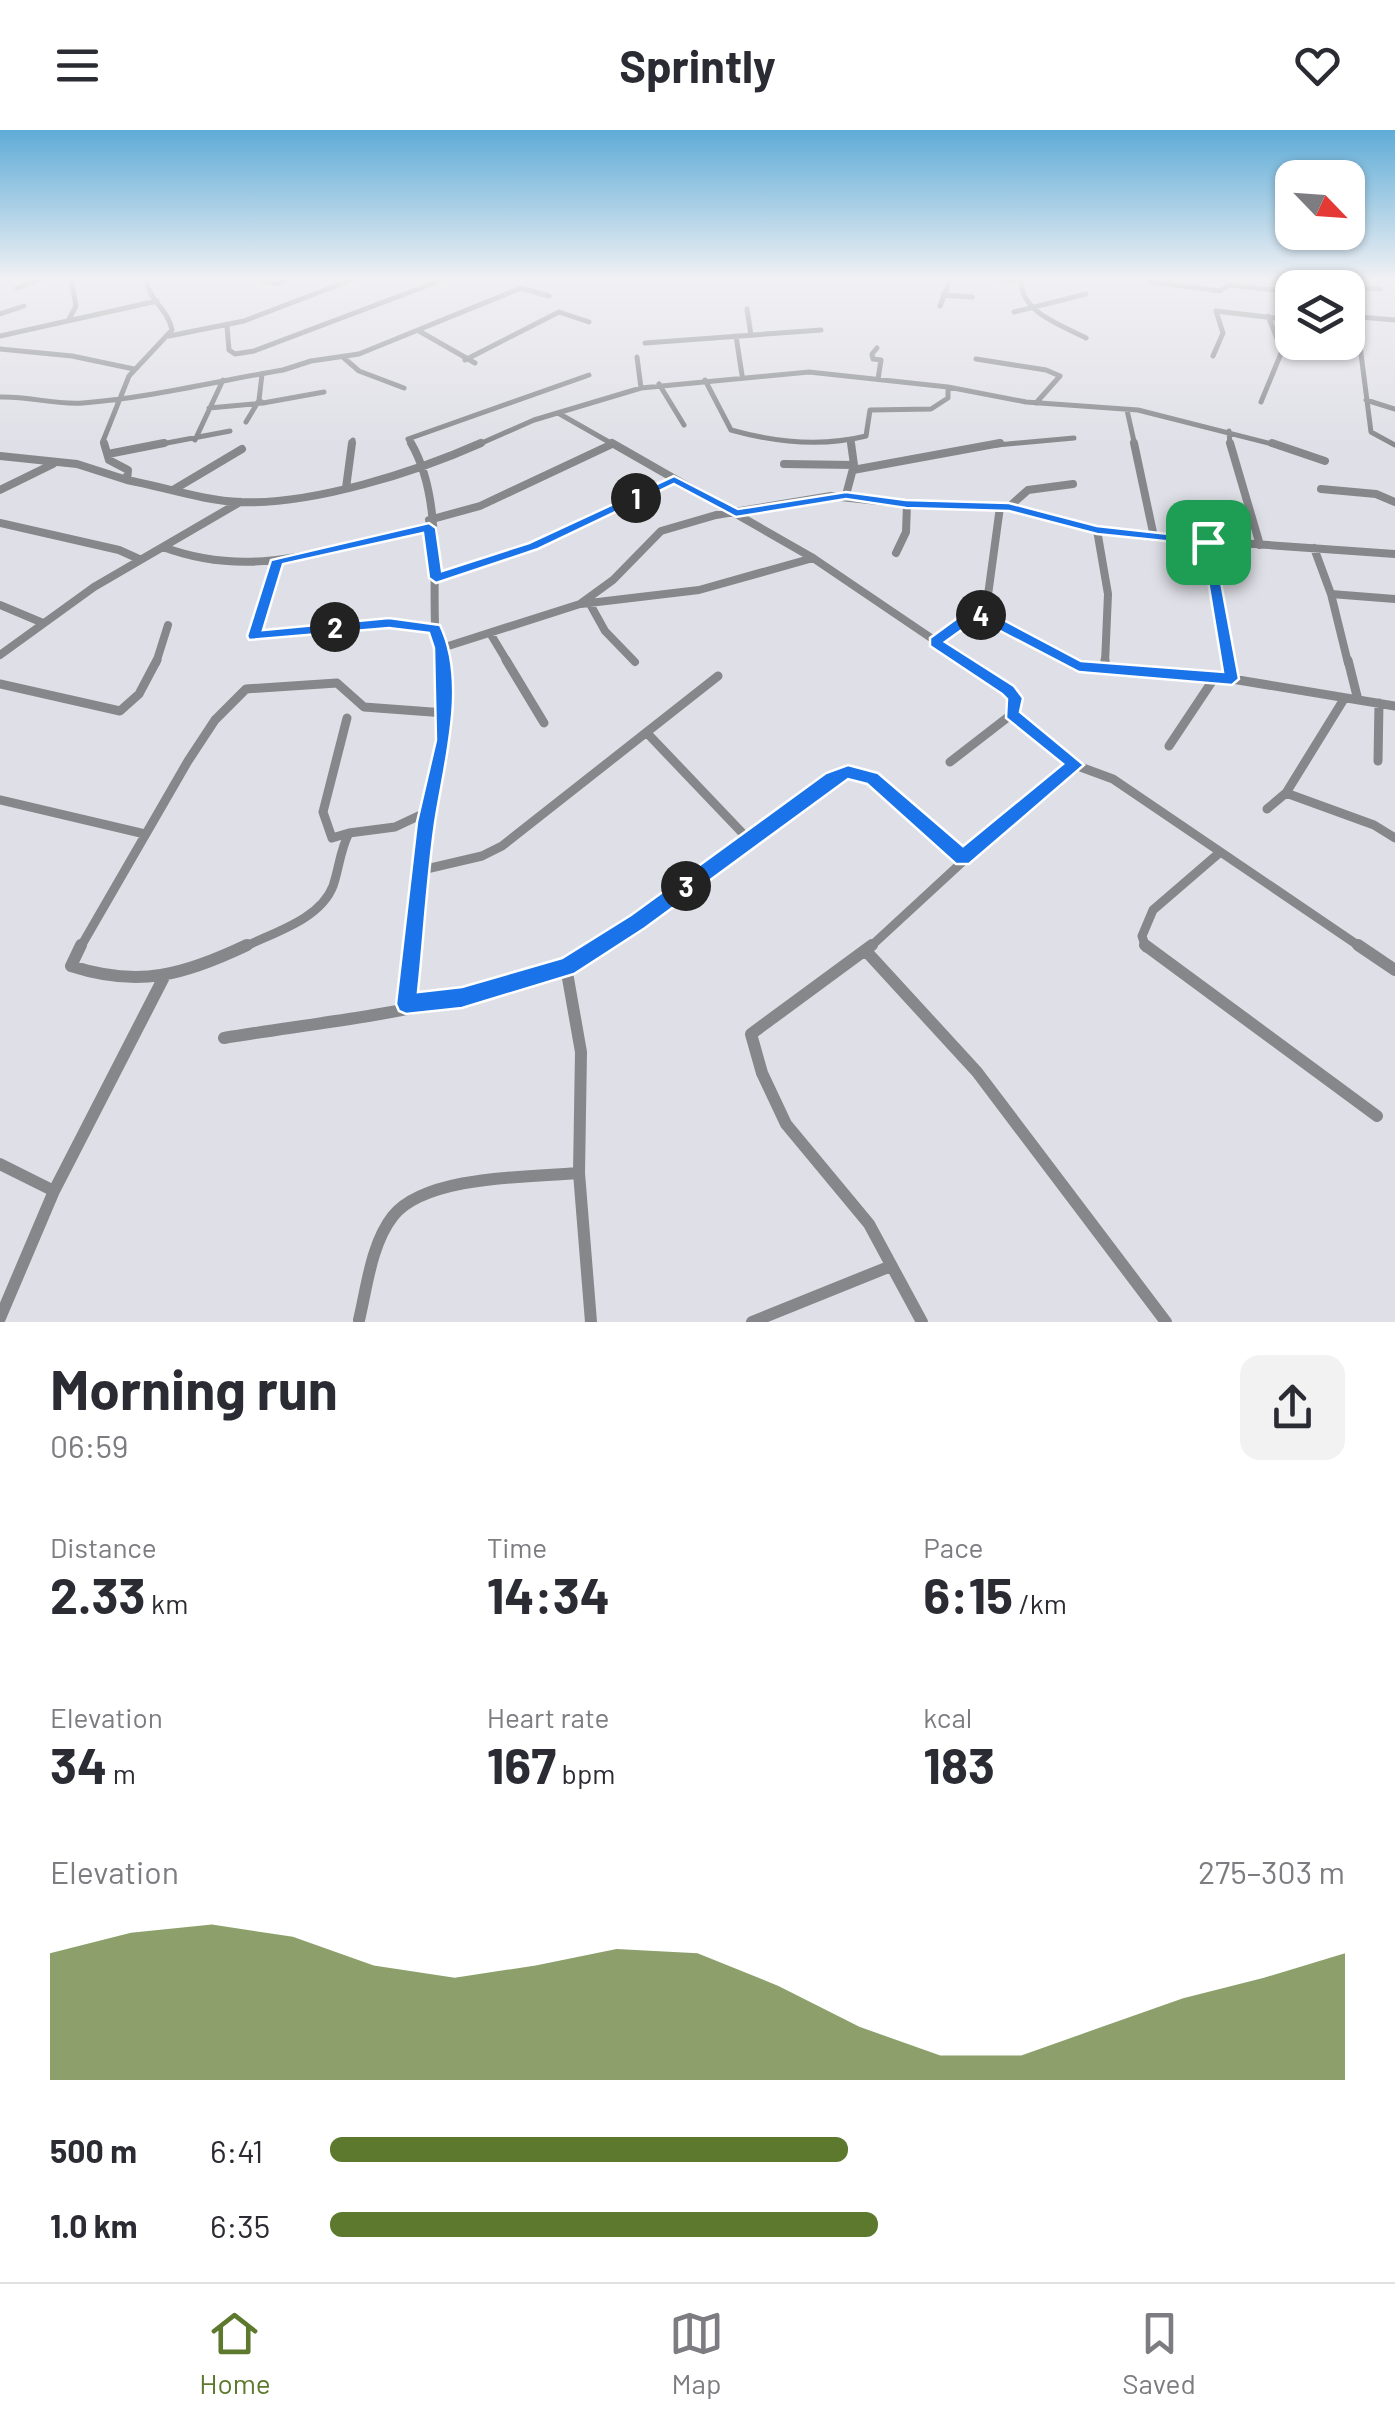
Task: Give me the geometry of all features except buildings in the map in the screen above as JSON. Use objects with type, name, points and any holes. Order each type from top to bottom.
[{"type":"street","points":[[127,480],[128,470],[110,460],[102,442],[134,369],[169,336]]},
{"type":"street","points":[[228,336],[229,350],[234,354],[295,336]]},
{"type":"street","points":[[0,397],[36,396],[47,404],[62,405],[120,398],[344,358],[406,336]]},
{"type":"street","points":[[426,336],[475,363]]},
{"type":"street","points":[[465,360],[513,336]]},
{"type":"street","points":[[736,336],[742,376]]},
{"type":"street","points":[[646,342],[742,336]]},
{"type":"street","points":[[1082,336],[1086,338]]},
{"type":"street","points":[[1213,356],[1222,336]]},
{"type":"street","points":[[1261,402],[1284,356],[1282,336]]},
{"type":"street","points":[[877,348],[872,359],[881,360],[878,379]]},
{"type":"street","points":[[0,349],[72,356],[134,369]]},
{"type":"street","points":[[636,357],[641,388]]},
{"type":"street","points":[[344,358],[360,371],[404,388]]},
{"type":"street","points":[[976,359],[1046,370],[1060,376],[1036,403]]},
{"type":"street","points":[[1362,360],[1372,432],[1395,445]]},
{"type":"street","points":[[2,457],[78,464],[127,480],[240,502],[346,488],[426,468],[521,425],[641,388],[809,372],[948,387],[1036,403],[1127,410],[1229,431],[1325,461]]},
{"type":"street","points":[[246,422],[260,402],[262,374]]},
{"type":"street","points":[[406,1004],[428,811],[444,740],[445,713],[442,648],[435,629],[436,578],[426,468],[408,439],[507,407],[589,374]]},
{"type":"street","points":[[195,440],[223,380]]},
{"type":"street","points":[[705,380],[730,430],[758,437],[851,442],[866,436],[870,410],[932,409],[948,398],[948,387]]},
{"type":"street","points":[[659,384],[684,426]]},
{"type":"street","points":[[209,408],[324,392]]},
{"type":"street","points":[[1366,400],[1395,409]]},
{"type":"street","points":[[1127,410],[1154,537]]},
{"type":"street","points":[[558,413],[813,558],[1008,690],[1015,698],[1012,714],[950,762]]},
{"type":"street","points":[[108,454],[230,431]]},
{"type":"street","points":[[1229,431],[1231,454],[1260,545]]},
{"type":"street","points":[[784,464],[854,468],[1014,441],[1074,438]]},
{"type":"street","points":[[346,488],[353,440]]},
{"type":"street","points":[[846,495],[854,468],[851,442]]},
{"type":"street","points":[[163,547],[208,563],[257,564],[277,560],[429,524],[480,506],[610,445]]},
{"type":"street","points":[[173,490],[242,450]]},
{"type":"street","points":[[0,490],[56,462]]},
{"type":"street","points":[[436,578],[534,546],[674,480]]},
{"type":"street","points":[[935,642],[976,612],[988,595],[1004,507],[1028,490],[1073,484]]},
{"type":"street","points":[[1321,488],[1376,494],[1395,502]]},
{"type":"street","points":[[585,604],[662,532],[687,522],[846,495],[906,504],[1004,507],[1097,530],[1154,537],[1395,554]]},
{"type":"street","points":[[0,655],[139,560],[240,502]]},
{"type":"street","points":[[896,553],[906,532],[906,504]]},
{"type":"street","points":[[0,524],[120,550],[139,560]]},
{"type":"street","points":[[1097,530],[1108,594],[1106,666]]},
{"type":"street","points":[[1208,542],[1232,679]]},
{"type":"street","points":[[1314,548],[1331,594],[1358,700]]},
{"type":"street","points":[[442,648],[585,604],[633,603],[686,594],[813,558]]},
{"type":"street","points":[[277,560],[254,636],[389,623],[435,629]]},
{"type":"street","points":[[1331,594],[1395,599]]},
{"type":"street","points":[[585,604],[635,662]]},
{"type":"street","points":[[0,606],[44,624]]},
{"type":"street","points":[[976,612],[1079,666],[1232,679],[1395,706]]},
{"type":"street","points":[[0,684],[120,711],[132,703],[150,678],[168,624]]},
{"type":"street","points":[[490,633],[544,724]]},
{"type":"street","points":[[422,870],[482,856],[502,846],[718,676]]},
{"type":"street","points":[[1169,746],[1215,677]]},
{"type":"street","points":[[349,833],[343,843],[335,888],[313,913],[205,967],[130,982],[93,976],[71,966],[92,921],[215,720],[246,690],[338,683],[364,707],[445,713]]},
{"type":"street","points":[[1267,809],[1286,793],[1344,699]]},
{"type":"street","points":[[1378,760],[1379,703]]},
{"type":"street","points":[[1012,714],[1076,765],[1113,780],[1395,970]]},
{"type":"street","points":[[347,718],[323,812],[332,838],[394,827],[428,811]]},
{"type":"street","points":[[647,733],[750,842]]},
{"type":"street","points":[[922,1322],[869,1224],[786,1124],[762,1073],[751,1034],[866,950],[962,858],[1049,782],[1076,765]]},
{"type":"street","points":[[224,1038],[462,997],[566,966],[638,922],[832,778],[856,772],[888,790],[962,858]]},
{"type":"street","points":[[1286,793],[1374,826],[1395,838]]},
{"type":"street","points":[[0,800],[145,834]]},
{"type":"street","points":[[1218,854],[1153,910],[1142,936],[1148,950],[1377,1116]]},
{"type":"street","points":[[866,950],[977,1072],[1166,1322]]},
{"type":"street","points":[[566,966],[581,1052],[579,1173],[590,1322]]},
{"type":"street","points":[[0,1318],[54,1191],[165,975]]},
{"type":"street","points":[[0,1164],[54,1191]]},
{"type":"street","points":[[358,1320],[382,1241],[402,1205],[415,1197],[486,1182],[579,1173]]},
{"type":"street","points":[[752,1322],[891,1266]]},
{"type":"route","points":[[674,480],[736,513],[846,495],[906,504],[1009,507],[1097,530],[1208,542],[1232,679],[1079,666],[976,612],[935,642],[1008,690],[1015,698],[1012,714],[1076,765],[1049,782],[962,858],[888,790],[865,774],[848,772],[832,778],[638,922],[566,966],[462,997],[406,1004],[426,822],[444,740],[442,648],[435,629],[428,625],[389,623],[254,636],[277,560],[429,528],[436,578],[534,546],[674,480]]}]
